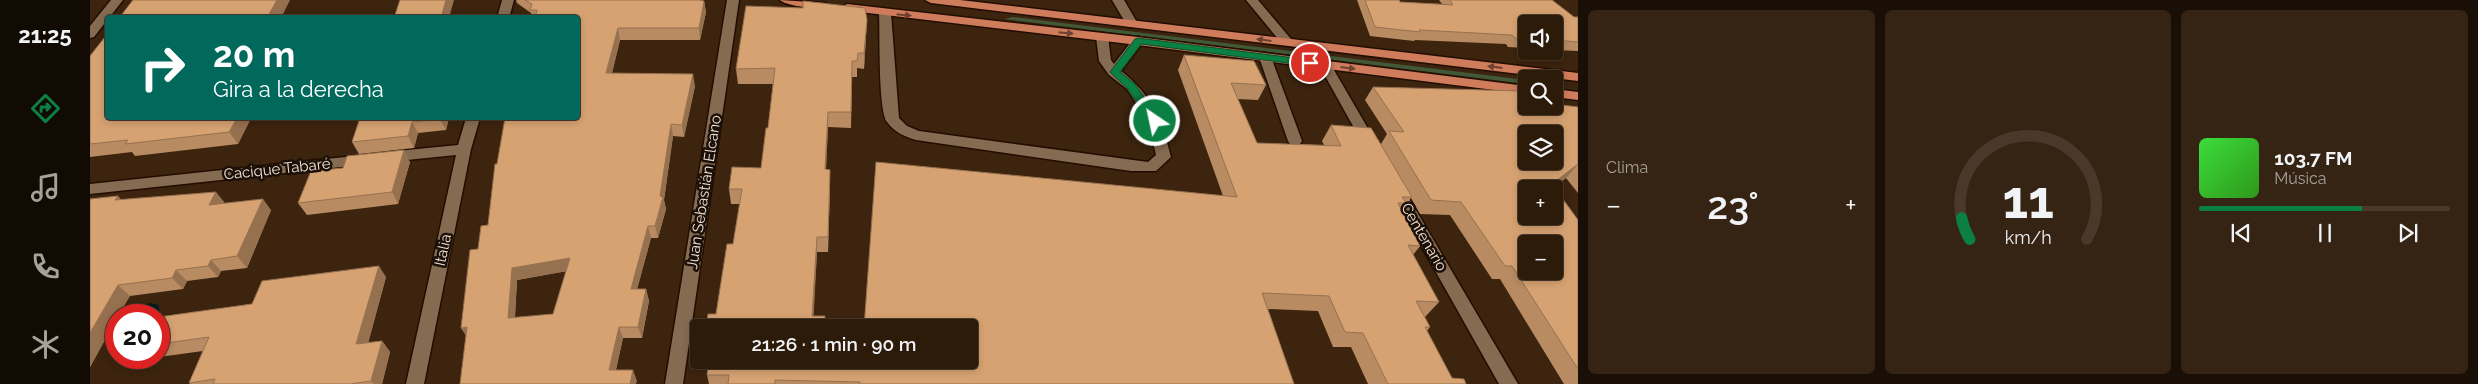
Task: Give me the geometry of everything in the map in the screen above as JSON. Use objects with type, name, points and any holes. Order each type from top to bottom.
[{"type":"highway","points":[[786,0],[1138,41],[1518,89]]},
{"type":"highway","points":[[931,0],[976,3],[1132,24],[1578,77]]},
{"type":"highway","points":[[1563,94],[1578,96]]},
{"type":"street","points":[[105,15],[117,0]]},
{"type":"street","points":[[504,15],[508,0]]},
{"type":"street","name":"Juan Sebastián Elcano","points":[[674,384],[734,0]]},
{"type":"street","points":[[1118,0],[1132,24]]},
{"type":"street","points":[[1252,0],[1287,42]]},
{"type":"street","points":[[885,13],[884,30],[892,119],[902,129],[916,136],[1131,166],[1151,166],[1164,157],[1155,121],[1132,86],[1114,72],[1105,61],[1102,37]]},
{"type":"street","points":[[90,34],[105,15]]},
{"type":"street","points":[[1114,72],[1138,41]]},
{"type":"street","points":[[1265,57],[1295,141]]},
{"type":"street","points":[[1325,65],[1379,160]]},
{"type":"street","name":"Italia","points":[[415,384],[464,149],[472,120]]},
{"type":"street","name":"Cacique Tabaré","points":[[90,189],[464,149]]},
{"type":"street","name":"Centenario","points":[[1389,177],[1508,384]]},
{"type":"green space","points":[[1013,17],[1518,79],[1518,83],[1004,19]]},
{"type":"building","points":[[133,0],[277,0],[269,15],[121,15]]},
{"type":"building","points":[[400,0],[446,0],[442,15],[395,15]]},
{"type":"building","points":[[525,0],[704,1],[699,28],[618,28],[606,73],[693,74],[682,125],[671,124],[660,196],[663,197],[655,226],[648,226],[631,289],[646,289],[638,327],[619,327],[609,370],[633,370],[630,384],[460,384],[467,327],[461,328],[470,250],[478,249],[481,226],[488,225],[495,164],[497,164],[505,120],[580,120],[580,15],[536,15],[537,10],[530,10],[532,4]],"holes":[[[570,258],[553,314],[508,318],[512,268]]]},
{"type":"building","points":[[1365,0],[1399,0],[1400,2],[1453,5],[1450,0],[1552,0],[1574,17],[1578,17],[1578,42],[1563,41],[1563,15],[1518,15],[1518,38],[1512,35],[1419,30],[1420,32],[1375,27]]},
{"type":"building","points":[[803,1],[865,8],[867,20],[864,53],[858,53],[857,61],[852,61],[851,112],[828,112],[825,169],[830,170],[828,237],[817,237],[812,316],[825,316],[825,319],[707,319],[708,314],[716,314],[727,244],[733,244],[742,189],[729,189],[732,167],[761,168],[766,128],[768,128],[775,68],[736,69],[746,6],[803,8]]},
{"type":"building","points":[[105,37],[105,120],[236,120],[229,132],[125,144],[128,140],[90,144],[90,56]]},
{"type":"building","points":[[1184,55],[1254,61],[1266,85],[1231,83],[1257,143],[1341,146],[1331,125],[1371,128],[1412,197],[1402,197],[1406,203],[1398,203],[1420,246],[1408,245],[1439,302],[1416,301],[1430,327],[1425,327],[1452,378],[1464,379],[1466,384],[1388,384],[1363,333],[1345,332],[1329,296],[1262,293],[1294,384],[860,384],[860,382],[775,380],[775,384],[728,384],[729,375],[707,375],[708,369],[978,369],[978,319],[865,319],[876,162],[1237,197]]},
{"type":"building","points":[[1373,87],[1518,91],[1518,115],[1563,115],[1563,105],[1578,107],[1578,164],[1557,180],[1518,180],[1518,225],[1563,225],[1563,199],[1578,220],[1578,369],[1521,280],[1563,280],[1563,235],[1518,235],[1518,275],[1512,266],[1505,266],[1461,202],[1431,200],[1389,131],[1404,132]]},
{"type":"building","points":[[359,120],[431,120],[412,122],[408,136],[352,142]]},
{"type":"building","points":[[404,150],[392,192],[298,203],[311,171],[343,168],[347,156]]},
{"type":"building","points":[[216,192],[209,205],[263,199],[237,256],[211,260],[208,266],[176,270],[172,278],[118,285],[107,304],[105,304],[105,307],[90,333],[90,199],[118,196],[115,200]]},
{"type":"building","points":[[379,266],[356,344],[382,341],[371,381],[350,384],[213,384],[215,379],[189,383],[209,337],[170,342],[170,315],[252,304],[262,281]]},
{"type":"route","points":[[1155,121],[1132,86],[1114,72],[1124,62],[1138,41],[1310,63]]}]
